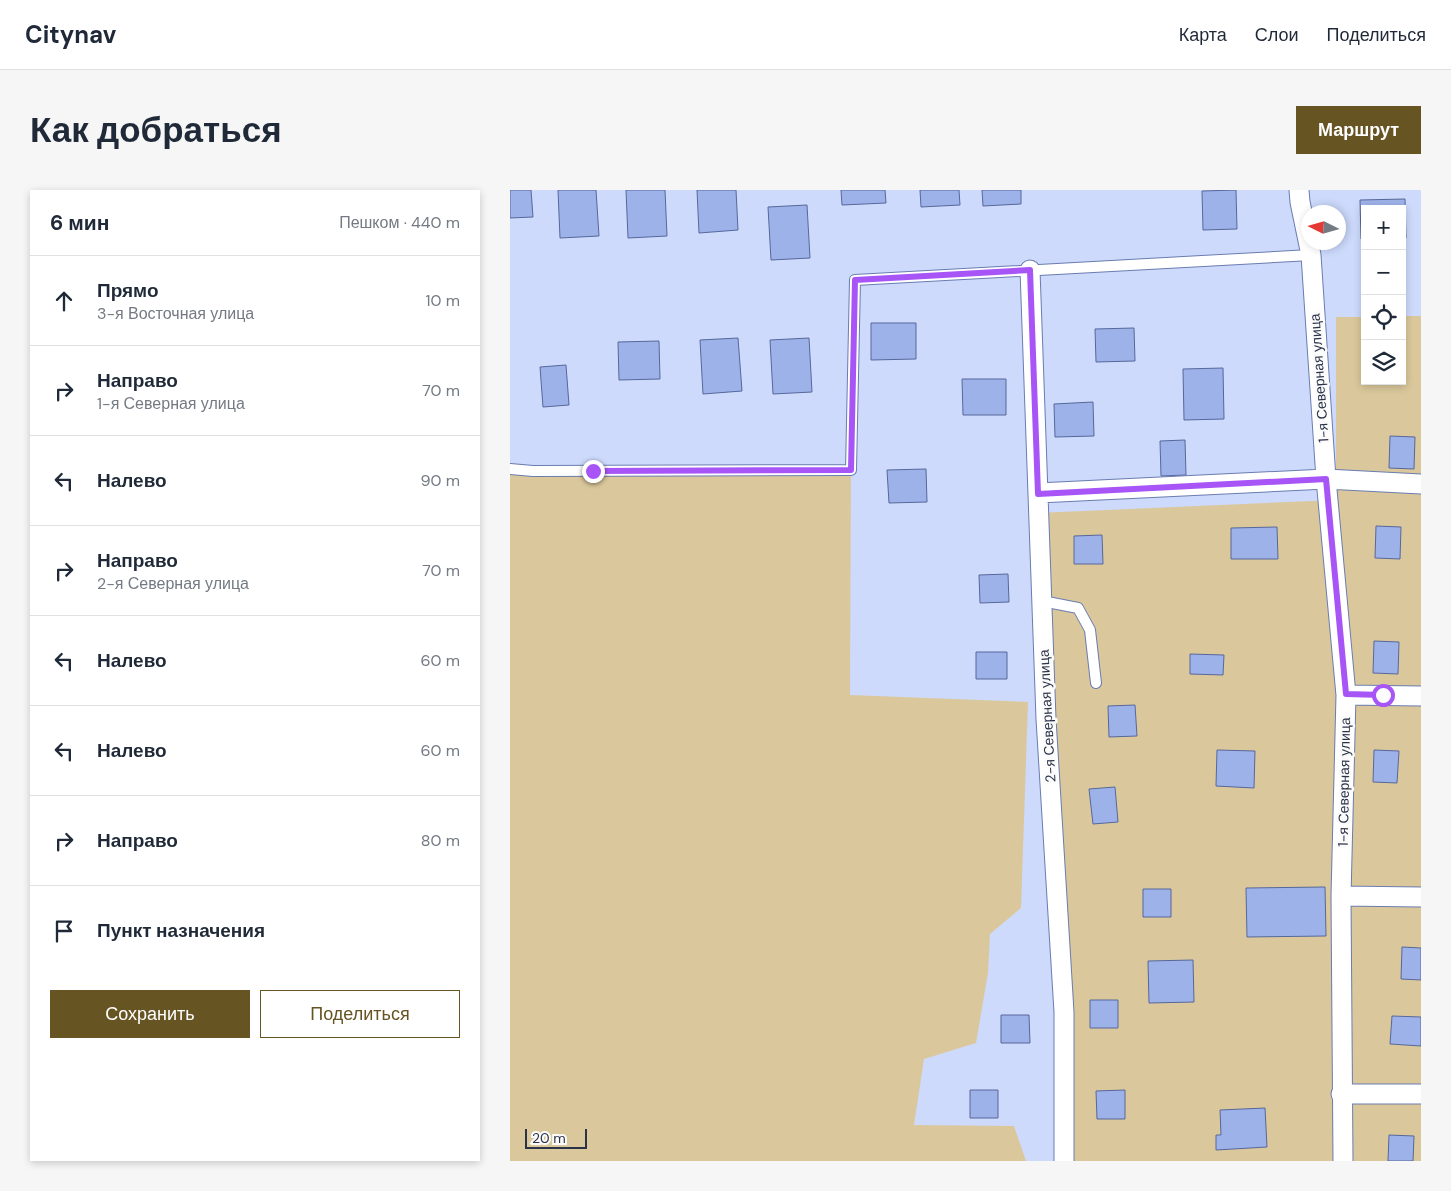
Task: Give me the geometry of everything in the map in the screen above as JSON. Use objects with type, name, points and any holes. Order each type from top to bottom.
[{"type":"street","name":"1-я Северная улица","points":[[1299,190],[1311,255],[1326,479],[1346,694],[1341,896],[1343,1161]]},
{"type":"street","name":"2-я Северная улица","points":[[1030,270],[1047,738],[1064,1012],[1064,1161]]},
{"type":"street","points":[[1038,494],[1326,479],[1421,484]]},
{"type":"street","points":[[1346,694],[1421,696]]},
{"type":"street","points":[[1341,896],[1421,897]]},
{"type":"street","points":[[1342,1094],[1421,1094]]},
{"type":"lane","points":[[510,469],[533,471],[851,470],[855,280],[1311,255]]},
{"type":"lane","points":[[1042,601],[1078,608],[1090,630],[1096,683]]},
{"type":"shaded area","points":[[1406,316],[1421,316],[1421,1161],[1063,1161],[1071,977],[1037,513],[1336,500],[1336,317],[1361,317],[1361,385],[1406,385]]},
{"type":"shaded area","points":[[510,469],[851,470],[850,695],[1028,702],[1021,908],[990,934],[988,973],[976,1043],[924,1059],[914,1125],[1014,1126],[1026,1161],[510,1161]]},
{"type":"building","points":[[510,190],[531,190],[533,217],[510,218]]},
{"type":"building","points":[[558,190],[596,190],[599,236],[560,238]]},
{"type":"building","points":[[626,190],[665,190],[667,236],[628,238]]},
{"type":"building","points":[[697,190],[736,190],[738,230],[699,233]]},
{"type":"building","points":[[841,190],[885,190],[886,203],[842,205]]},
{"type":"building","points":[[920,190],[959,190],[960,205],[921,207]]},
{"type":"building","points":[[982,190],[1021,190],[1021,204],[983,206]]},
{"type":"building","points":[[1236,190],[1237,229],[1203,230],[1202,191]]},
{"type":"building","points":[[1405,199],[1405,205],[1361,205],[1361,239],[1360,200]]},
{"type":"building","points":[[807,205],[810,258],[771,260],[768,207]]},
{"type":"building","points":[[871,323],[916,323],[916,359],[871,360]]},
{"type":"building","points":[[1134,328],[1135,361],[1096,362],[1095,329]]},
{"type":"building","points":[[738,338],[742,391],[703,394],[700,340]]},
{"type":"building","points":[[809,338],[812,392],[773,394],[770,340]]},
{"type":"building","points":[[659,341],[660,379],[619,380],[618,342]]},
{"type":"building","points":[[566,365],[569,405],[543,407],[540,367]]},
{"type":"building","points":[[1223,368],[1224,419],[1184,420],[1183,369]]},
{"type":"building","points":[[962,379],[1006,379],[1006,415],[963,415]]},
{"type":"building","points":[[1093,402],[1094,436],[1055,437],[1054,404]]},
{"type":"building","points":[[1390,436],[1415,437],[1414,469],[1389,468]]},
{"type":"building","points":[[1185,440],[1186,475],[1161,476],[1160,441]]},
{"type":"building","points":[[926,469],[927,502],[889,503],[887,470]]},
{"type":"building","points":[[1376,526],[1401,527],[1400,559],[1375,558]]},
{"type":"building","points":[[1277,527],[1278,559],[1231,559],[1231,528]]},
{"type":"building","points":[[1102,535],[1103,564],[1074,564],[1074,536]]},
{"type":"building","points":[[1008,574],[1009,602],[980,603],[979,575]]},
{"type":"building","points":[[1374,641],[1399,642],[1398,674],[1373,673]]},
{"type":"building","points":[[976,652],[1007,652],[1007,679],[976,679]]},
{"type":"building","points":[[1190,654],[1224,655],[1223,675],[1190,674]]},
{"type":"building","points":[[1135,705],[1137,736],[1109,737],[1108,706]]},
{"type":"building","points":[[1217,750],[1255,751],[1254,788],[1216,786]]},
{"type":"building","points":[[1374,750],[1399,751],[1397,783],[1373,782]]},
{"type":"building","points":[[1115,787],[1118,822],[1093,824],[1089,789]]},
{"type":"building","points":[[1325,887],[1326,936],[1247,937],[1246,888]]},
{"type":"building","points":[[1143,889],[1171,889],[1171,917],[1143,917]]},
{"type":"building","points":[[1402,947],[1421,948],[1421,980],[1401,979]]},
{"type":"building","points":[[1193,960],[1194,1002],[1149,1003],[1148,961]]},
{"type":"building","points":[[1090,1000],[1118,1000],[1118,1028],[1090,1028]]},
{"type":"building","points":[[1001,1015],[1029,1015],[1030,1043],[1001,1043]]},
{"type":"building","points":[[1392,1016],[1421,1017],[1421,1046],[1390,1044]]},
{"type":"building","points":[[970,1090],[998,1090],[998,1118],[970,1118]]},
{"type":"building","points":[[1125,1090],[1125,1119],[1097,1119],[1096,1091]]},
{"type":"building","points":[[1265,1108],[1267,1147],[1216,1150],[1216,1135],[1221,1135],[1220,1110]]},
{"type":"building","points":[[1389,1135],[1414,1136],[1413,1161],[1388,1161]]},
{"type":"route","points":[[593,471],[851,470],[855,280],[1030,270],[1038,494],[1326,479],[1346,694],[1383,695]]}]
